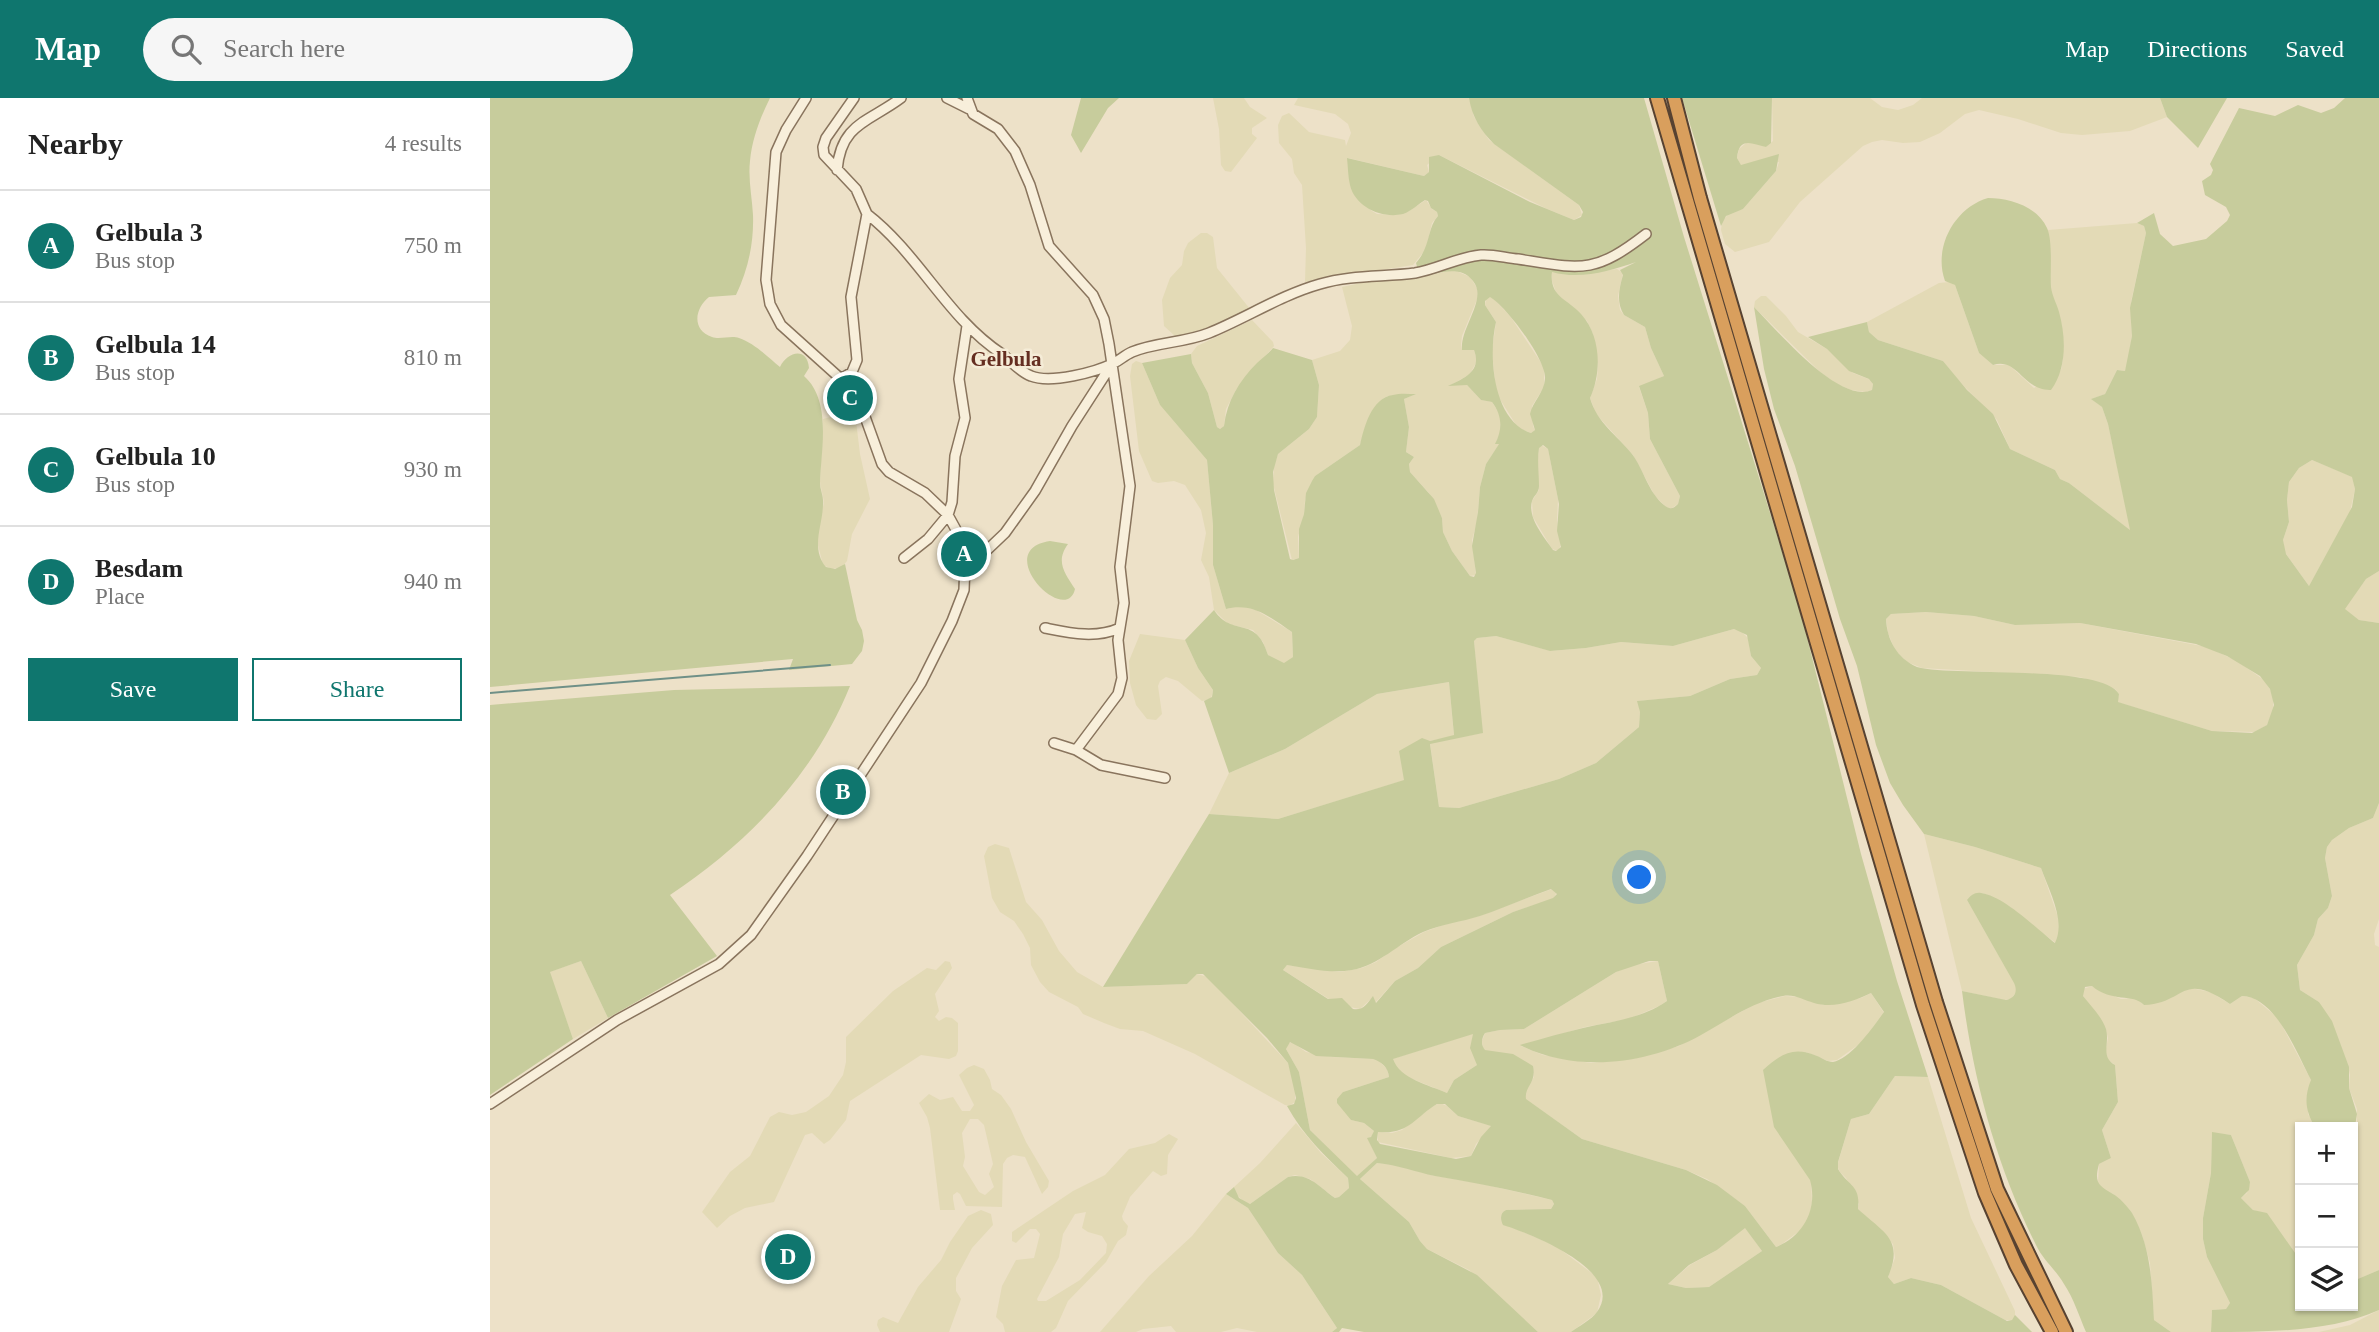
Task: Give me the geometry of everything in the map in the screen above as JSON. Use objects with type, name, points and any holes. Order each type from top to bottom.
[{"type":"highway","points":[[1657,98],[1923,1005],[1985,1193],[2017,1265],[2052,1332]]},
{"type":"highway","points":[[1674,98],[1708,224],[1936,1002],[1997,1189],[2066,1332]]},
{"type":"street","points":[[490,1104],[617,1020],[719,964],[751,935],[807,856],[921,683],[952,621],[964,590],[965,570],[960,537],[948,515],[925,493],[889,472],[882,464],[864,414],[853,394],[841,379],[782,325],[770,304],[766,280],[776,152],[806,98]]},
{"type":"street","points":[[854,98],[824,142],[824,155],[856,189],[867,214],[889,230],[967,326],[987,346],[1034,377],[1065,378],[1112,364],[1132,352],[1208,333],[1321,283],[1415,272],[1484,254],[1578,268],[1599,264],[1619,255],[1646,234]]},
{"type":"street","points":[[837,170],[838,155],[853,128],[901,98]]},
{"type":"street","points":[[947,98],[998,129],[1015,151],[1030,185],[1049,246],[1093,295],[1104,319],[1130,486],[1120,567],[1124,603],[1118,640],[1122,678],[1118,694],[1076,750]]},
{"type":"street","points":[[967,98],[969,109]]},
{"type":"street","points":[[841,379],[852,372],[857,360],[851,297],[867,214]]},
{"type":"street","points":[[904,558],[928,539],[948,515],[952,502],[955,456],[965,418],[959,379],[967,326]]},
{"type":"street","points":[[965,570],[1005,533],[1112,364]]},
{"type":"street","points":[[1045,628],[1079,635],[1109,633],[1119,628]]},
{"type":"street","points":[[1054,743],[1076,750],[1101,765],[1165,778]]},
{"type":"shaded area","points":[[1213,98],[1244,98],[1250,107],[1267,118],[1252,128],[1252,134],[1257,138],[1231,172],[1225,171],[1221,165],[1219,129]]},
{"type":"shaded area","points":[[1298,98],[1469,98],[1474,117],[1489,140],[1579,205],[1582,215],[1574,220],[1545,208],[1439,155],[1427,165],[1429,172],[1424,176],[1348,158],[1363,203],[1372,211],[1377,214],[1397,215],[1426,200],[1438,216],[1432,223],[1426,249],[1413,265],[1305,282],[1302,185],[1294,173],[1292,159],[1279,143],[1278,125],[1282,116],[1289,113],[1309,132],[1345,140],[1346,146],[1351,133],[1348,124],[1335,114],[1294,105]]},
{"type":"shaded area","points":[[1772,98],[1870,98],[1882,107],[1898,110],[1913,105],[1922,98],[2160,98],[2167,117],[2130,131],[2082,135],[2061,133],[1979,110],[1965,114],[1940,133],[1920,142],[1872,142],[1863,146],[1800,202],[1769,242],[1735,252],[1725,244],[1722,222],[1729,213],[1743,209],[1776,171],[1779,162],[1741,166],[1737,158],[1739,149],[1746,143],[1755,142],[1766,147],[1773,141]]},
{"type":"shaded area","points":[[2137,223],[2144,226],[2146,233],[2131,302],[2132,336],[2128,363],[2125,371],[2117,370],[2105,394],[2092,399],[2102,407],[2108,424],[2131,531],[2060,479],[2055,470],[2010,449],[1997,420],[1943,361],[1878,340],[1869,332],[1867,322],[1939,283],[1949,282],[1955,285],[1979,353],[1993,365],[2009,365],[2034,388],[2061,370],[2063,360],[2062,327],[2051,292],[2048,230]]},
{"type":"shaded area","points":[[1201,233],[1213,237],[1217,268],[1250,309],[1197,332],[1175,336],[1164,326],[1162,300],[1170,278],[1182,265],[1188,243]]},
{"type":"shaded area","points":[[1617,269],[1623,273],[1618,296],[1620,310],[1645,327],[1664,376],[1639,387],[1648,413],[1650,439],[1680,496],[1678,504],[1672,508],[1667,508],[1655,496],[1633,455],[1596,414],[1590,398],[1597,379],[1598,366],[1593,334],[1587,321],[1557,295],[1552,281],[1552,272],[1577,275]]},
{"type":"shaded area","points":[[1454,270],[1470,277],[1477,288],[1478,297],[1461,345],[1462,350],[1474,349],[1477,361],[1470,374],[1451,385],[1467,385],[1481,400],[1492,402],[1501,420],[1496,443],[1500,443],[1486,464],[1480,487],[1477,522],[1472,540],[1476,575],[1470,576],[1452,551],[1443,532],[1442,518],[1429,493],[1410,472],[1409,464],[1414,457],[1406,452],[1409,427],[1404,399],[1413,395],[1384,398],[1367,422],[1360,445],[1315,476],[1305,500],[1298,537],[1299,558],[1292,560],[1273,484],[1274,466],[1278,454],[1309,429],[1317,417],[1319,385],[1312,360],[1340,351],[1350,340],[1352,326],[1342,287],[1390,277],[1420,277]]},
{"type":"shaded area","points":[[1491,296],[1510,316],[1544,367],[1544,387],[1532,406],[1535,430],[1531,433],[1518,428],[1496,393],[1492,351],[1496,322],[1485,305],[1486,299]]},
{"type":"shaded area","points":[[1766,296],[1798,332],[1827,349],[1853,373],[1871,380],[1872,390],[1851,390],[1820,372],[1754,307],[1755,301]]},
{"type":"shaded area","points":[[1252,320],[1274,346],[1236,390],[1226,409],[1224,426],[1220,429],[1217,427],[1208,393],[1192,363],[1191,354],[1197,346]]},
{"type":"shaded area","points":[[1136,361],[1142,363],[1160,405],[1207,460],[1213,525],[1213,565],[1226,609],[1240,606],[1256,610],[1292,632],[1293,657],[1286,663],[1279,663],[1268,655],[1263,642],[1253,630],[1228,624],[1214,610],[1209,577],[1201,560],[1206,533],[1201,510],[1185,485],[1174,481],[1152,481],[1139,451],[1130,376],[1132,364]]},
{"type":"shaded area","points":[[846,413],[852,415],[856,421],[870,499],[852,534],[847,561],[842,567],[832,569],[823,565],[818,545],[824,502],[820,482],[823,419]]},
{"type":"shaded area","points":[[1541,445],[1548,449],[1558,499],[1557,521],[1561,545],[1558,551],[1552,549],[1533,517],[1532,501],[1539,490],[1537,467]]},
{"type":"shaded area","points":[[2312,460],[2353,477],[2355,489],[2350,512],[2309,586],[2284,551],[2283,540],[2289,522],[2289,482],[2299,468]]},
{"type":"shaded area","points":[[2379,571],[2379,623],[2359,620],[2344,609],[2366,579]]},
{"type":"shaded area","points":[[1926,612],[1974,616],[2015,625],[2080,623],[2207,647],[2237,661],[2264,680],[2273,694],[2273,711],[2267,725],[2256,732],[2212,731],[2117,702],[2119,694],[2115,689],[2080,677],[1922,668],[1907,662],[1895,650],[1886,619],[1891,614]]},
{"type":"shaded area","points":[[1734,629],[1741,631],[1748,638],[1751,656],[1761,668],[1757,675],[1730,679],[1690,696],[1638,701],[1639,727],[1596,763],[1559,779],[1459,808],[1439,807],[1430,743],[1482,733],[1474,641],[1477,638],[1496,636],[1551,651],[1621,642],[1673,646]]},
{"type":"shaded area","points":[[1140,634],[1185,640],[1198,668],[1213,690],[1211,699],[1202,701],[1178,681],[1166,677],[1158,686],[1162,714],[1156,720],[1147,719],[1136,705],[1130,683],[1129,661]]},
{"type":"shaded area","points":[[1449,682],[1454,736],[1430,741],[1405,780],[1278,819],[1209,814],[1229,773],[1285,749],[1377,694]]},
{"type":"shaded area","points":[[2379,803],[2379,919],[2374,934],[2375,945],[2379,947],[2379,1270],[2358,1279],[2357,1109],[2349,1088],[2347,1062],[2319,1002],[2300,990],[2297,965],[2332,896],[2325,858],[2327,847],[2349,828],[2373,818]]},
{"type":"shaded area","points":[[1924,834],[2041,868],[2058,917],[2056,943],[1983,893],[1967,900],[2016,986],[2016,992],[2011,999],[2004,1000],[1962,991]]},
{"type":"shaded area","points":[[995,844],[1009,848],[1026,902],[1042,920],[1059,951],[1077,972],[1103,987],[1187,984],[1197,974],[1208,977],[1288,1063],[1295,1088],[1295,1102],[1289,1106],[1285,1105],[1195,1054],[1143,1031],[1120,1029],[1104,1023],[1083,1014],[1078,1007],[1049,992],[1031,965],[1030,948],[1023,934],[1014,921],[1000,912],[992,898],[984,856],[988,847]]},
{"type":"shaded area","points":[[1552,889],[1557,892],[1553,899],[1513,912],[1441,947],[1418,968],[1395,981],[1375,1003],[1373,997],[1360,1009],[1350,1007],[1339,999],[1329,999],[1283,970],[1287,965],[1340,972],[1362,968],[1424,932],[1479,916]]},
{"type":"shaded area","points":[[581,961],[608,1018],[573,1039],[549,972]]},
{"type":"shaded area","points":[[945,961],[950,962],[952,968],[935,994],[939,1011],[935,1017],[939,1021],[946,1017],[952,1018],[958,1023],[956,1056],[949,1059],[921,1055],[850,1101],[846,1120],[830,1140],[824,1144],[812,1133],[805,1135],[774,1202],[745,1208],[730,1216],[717,1228],[702,1212],[730,1172],[750,1156],[770,1117],[779,1112],[792,1115],[806,1112],[829,1096],[843,1075],[846,1037],[893,991],[927,968],[936,970]]},
{"type":"shaded area","points":[[1658,961],[1667,1001],[1659,1006],[1629,1019],[1585,1027],[1521,1046],[1543,1055],[1591,1063],[1637,1058],[1679,1046],[1757,1003],[1785,996],[1824,1005],[1861,998],[1871,993],[1884,1013],[1865,1040],[1837,1060],[1828,1061],[1806,1052],[1812,1203],[1809,1217],[1802,1229],[1776,1247],[1745,1206],[1707,1179],[1686,1170],[1582,1139],[1525,1099],[1525,1092],[1534,1077],[1533,1066],[1483,1048],[1485,1033],[1524,1029],[1616,972],[1633,965]]},
{"type":"shaded area","points":[[2092,986],[2121,999],[2136,998],[2144,1005],[2191,988],[2210,992],[2230,1004],[2242,996],[2254,998],[2278,1018],[2311,1080],[2308,1114],[2312,1122],[2295,1122],[2295,1254],[2262,1213],[2253,1210],[2241,1198],[2247,1193],[2250,1182],[2231,1135],[2212,1133],[2211,1173],[2203,1218],[2203,1239],[2207,1257],[2230,1303],[2226,1309],[2212,1310],[2211,1332],[2171,1332],[2154,1320],[2150,1263],[2142,1235],[2130,1210],[2098,1183],[2099,1164],[2111,1158],[2102,1130],[2118,1102],[2115,1065],[2105,1054],[2108,1038],[2105,1027],[2083,996],[2083,989]]},
{"type":"shaded area","points":[[1474,1033],[1477,1065],[1454,1080],[1447,1093],[1405,1076],[1392,1059]]},
{"type":"shaded area","points":[[1292,1042],[1306,1052],[1332,1057],[1373,1059],[1387,1069],[1389,1077],[1343,1092],[1351,1120],[1364,1123],[1374,1131],[1368,1139],[1377,1158],[1357,1177],[1310,1130],[1299,1072],[1286,1049],[1288,1043]]},
{"type":"shaded area","points":[[974,1065],[984,1069],[992,1089],[1001,1095],[1011,1109],[1026,1142],[1049,1181],[1042,1194],[1025,1157],[1013,1155],[1003,1164],[1002,1207],[966,1206],[957,1192],[953,1195],[955,1210],[940,1210],[930,1128],[919,1103],[929,1094],[940,1100],[953,1097],[962,1111],[970,1111],[974,1105],[959,1075]],"holes":[[[970,1119],[978,1119],[984,1125],[993,1164],[989,1174],[994,1187],[985,1195],[979,1192],[963,1166],[965,1157],[962,1133]]]},
{"type":"shaded area","points":[[1895,1076],[1928,1077],[1971,1218],[2015,1311],[2012,1320],[2005,1320],[1941,1285],[1911,1278],[1894,1284],[1888,1277],[1895,1258],[1893,1244],[1858,1209],[1859,1204],[1837,1166],[1851,1119],[1869,1114]]},
{"type":"shaded area","points":[[1440,1103],[1458,1116],[1492,1126],[1476,1144],[1471,1156],[1451,1158],[1378,1142],[1378,1132],[1392,1133],[1402,1130]]},
{"type":"shaded area","points":[[1296,1123],[1321,1153],[1348,1178],[1349,1188],[1335,1198],[1310,1179],[1295,1175],[1288,1177],[1250,1204],[1244,1202],[1236,1194],[1234,1187]]},
{"type":"shaded area","points":[[1169,1134],[1178,1139],[1168,1155],[1167,1174],[1161,1176],[1153,1171],[1130,1197],[1122,1216],[1128,1226],[1126,1235],[1118,1241],[1106,1262],[1068,1301],[1056,1328],[1051,1332],[1005,1332],[1003,1324],[996,1317],[1002,1286],[1016,1260],[1034,1258],[1040,1234],[1036,1229],[1030,1229],[1016,1243],[1012,1241],[1012,1232],[1073,1191],[1105,1175],[1129,1149],[1155,1143]],"holes":[[[1086,1212],[1082,1228],[1102,1236],[1107,1244],[1106,1253],[1080,1280],[1046,1301],[1038,1301],[1059,1257],[1063,1234],[1075,1214]]]},
{"type":"shaded area","points":[[1377,1163],[1403,1166],[1431,1175],[1552,1200],[1554,1204],[1551,1209],[1506,1210],[1501,1216],[1502,1223],[1556,1246],[1597,1277],[1601,1295],[1597,1313],[1571,1332],[1538,1332],[1469,1270],[1427,1249],[1409,1222],[1360,1179]]},
{"type":"shaded area","points":[[1226,1194],[1248,1208],[1278,1253],[1302,1275],[1337,1328],[1332,1332],[1257,1332],[1237,1328],[1221,1332],[1176,1332],[1171,1326],[1136,1332],[1100,1332],[1149,1276],[1192,1236]]},
{"type":"shaded area","points":[[981,1210],[991,1214],[993,1225],[972,1248],[956,1278],[956,1291],[961,1299],[949,1332],[880,1332],[878,1320],[883,1317],[898,1323],[918,1287],[941,1260],[968,1216]]},
{"type":"shaded area","points":[[1745,1227],[1762,1251],[1709,1287],[1686,1288],[1668,1284],[1690,1265],[1717,1250]]},
{"type":"shaded area","points":[[2379,1310],[2379,1332],[2319,1332],[2350,1325]]},
{"type":"green space","points":[[490,98],[770,98],[757,129],[751,153],[749,174],[752,236],[744,276],[736,295],[709,297],[701,307],[697,319],[705,334],[745,340],[780,367],[792,355],[805,356],[809,368],[804,376],[813,386],[818,398],[823,426],[820,483],[823,501],[818,536],[819,552],[826,567],[835,569],[845,564],[864,641],[862,651],[852,664],[789,670],[793,659],[490,687]]},
{"type":"green space","points":[[1081,98],[1119,98],[1108,108],[1081,153],[1071,135]]},
{"type":"green space","points":[[1469,98],[1644,98],[1684,237],[1800,609],[1861,854],[1928,1077],[1895,1076],[1869,1114],[1851,1119],[1838,1169],[1856,1190],[1858,1209],[1889,1238],[1894,1254],[1888,1277],[1894,1284],[1911,1278],[1941,1285],[2007,1321],[2012,1320],[2015,1315],[2032,1332],[1571,1332],[1597,1312],[1603,1297],[1599,1282],[1571,1256],[1533,1236],[1503,1225],[1501,1218],[1506,1210],[1551,1209],[1554,1204],[1552,1200],[1377,1163],[1360,1179],[1409,1222],[1427,1249],[1477,1275],[1538,1332],[1364,1332],[1342,1328],[1339,1332],[1332,1332],[1337,1328],[1302,1275],[1278,1253],[1248,1208],[1226,1194],[1234,1187],[1239,1198],[1250,1204],[1288,1177],[1295,1176],[1314,1182],[1335,1198],[1349,1188],[1348,1178],[1307,1136],[1287,1106],[1294,1104],[1296,1098],[1288,1063],[1203,974],[1197,974],[1187,984],[1103,987],[1209,814],[1278,819],[1404,780],[1399,751],[1422,738],[1430,741],[1454,735],[1449,682],[1377,694],[1285,749],[1229,773],[1204,701],[1212,697],[1213,690],[1198,668],[1185,640],[1214,610],[1228,623],[1257,635],[1268,655],[1284,663],[1293,657],[1292,632],[1253,610],[1236,607],[1226,609],[1213,565],[1213,525],[1207,460],[1160,405],[1142,363],[1191,354],[1192,363],[1208,393],[1217,427],[1220,429],[1224,426],[1228,408],[1239,384],[1273,348],[1312,360],[1319,385],[1317,417],[1309,429],[1278,454],[1273,472],[1274,490],[1290,559],[1293,560],[1299,558],[1299,529],[1306,493],[1315,476],[1360,445],[1370,415],[1385,397],[1416,394],[1404,399],[1409,427],[1406,452],[1414,457],[1409,464],[1410,472],[1434,499],[1442,518],[1443,532],[1452,551],[1470,576],[1474,577],[1476,573],[1472,546],[1480,487],[1486,464],[1499,444],[1495,444],[1500,422],[1492,402],[1481,400],[1467,385],[1448,386],[1466,377],[1476,363],[1474,350],[1462,350],[1465,332],[1476,305],[1477,288],[1468,276],[1455,271],[1420,277],[1416,263],[1438,216],[1437,212],[1425,200],[1403,214],[1387,215],[1370,210],[1357,200],[1353,193],[1347,158],[1424,176],[1429,172],[1429,157],[1439,155],[1530,202],[1574,220],[1581,217],[1583,212],[1579,205],[1494,144],[1478,123]],"holes":[[[1636,262],[1620,270],[1623,275],[1619,290],[1620,305],[1624,315],[1645,327],[1664,376],[1639,386],[1648,413],[1650,439],[1680,496],[1678,504],[1671,508],[1664,505],[1654,494],[1632,454],[1597,415],[1590,398],[1598,366],[1593,333],[1581,314],[1560,297],[1553,287],[1552,272],[1584,275]],[[1490,297],[1497,302],[1524,334],[1544,370],[1544,384],[1530,414],[1535,430],[1531,433],[1518,426],[1501,402],[1494,369],[1496,322],[1485,301]],[[1543,445],[1548,449],[1559,504],[1557,531],[1561,547],[1556,551],[1542,534],[1532,514],[1532,501],[1539,488],[1538,453]],[[1734,629],[1747,635],[1751,656],[1761,668],[1757,675],[1730,679],[1690,696],[1637,701],[1640,712],[1639,727],[1596,763],[1559,779],[1459,808],[1439,807],[1430,744],[1483,733],[1474,641],[1477,638],[1496,636],[1550,651],[1621,642],[1673,646]],[[1551,889],[1557,894],[1441,947],[1418,968],[1395,981],[1376,1003],[1373,996],[1360,1009],[1353,1009],[1342,998],[1328,999],[1283,970],[1287,965],[1319,970],[1352,970],[1380,959],[1423,932],[1480,916]],[[1649,961],[1658,961],[1667,1001],[1637,1016],[1520,1045],[1541,1054],[1564,1059],[1611,1062],[1635,1059],[1680,1045],[1751,1007],[1787,996],[1821,1005],[1836,1005],[1871,993],[1884,1012],[1862,1041],[1840,1060],[1831,1062],[1809,1053],[1794,1052],[1782,1056],[1763,1070],[1774,1127],[1810,1180],[1812,1190],[1810,1211],[1801,1228],[1794,1236],[1776,1247],[1745,1206],[1717,1185],[1686,1170],[1582,1139],[1526,1099],[1534,1072],[1533,1066],[1513,1054],[1485,1050],[1482,1042],[1485,1033],[1524,1029],[1616,972]],[[1473,1034],[1470,1048],[1477,1065],[1454,1080],[1447,1093],[1408,1076],[1393,1059]],[[1290,1042],[1316,1056],[1373,1059],[1386,1068],[1389,1077],[1343,1092],[1337,1099],[1337,1103],[1351,1120],[1364,1123],[1374,1131],[1371,1137],[1367,1138],[1377,1158],[1357,1176],[1310,1130],[1299,1072],[1286,1049]],[[1437,1104],[1445,1104],[1458,1116],[1491,1126],[1481,1137],[1471,1156],[1456,1159],[1380,1144],[1377,1140],[1378,1132],[1397,1131]],[[1745,1228],[1762,1251],[1709,1287],[1686,1288],[1668,1284],[1689,1265],[1717,1250]]]},
{"type":"green space","points":[[1682,98],[1772,98],[1771,143],[1766,147],[1743,144],[1737,158],[1741,165],[1779,154],[1776,171],[1743,209],[1726,216],[1721,226]]},
{"type":"green space","points":[[2160,98],[2227,98],[2198,148],[2167,117]]},
{"type":"green space","points":[[2345,98],[2379,98],[2379,571],[2366,579],[2345,609],[2359,620],[2379,623],[2379,803],[2373,818],[2349,828],[2327,847],[2325,858],[2332,896],[2297,965],[2300,990],[2319,1002],[2332,1021],[2349,1067],[2349,1088],[2357,1114],[2356,1122],[2312,1122],[2307,1104],[2311,1080],[2275,1016],[2254,999],[2242,996],[2230,1004],[2214,994],[2192,989],[2158,1003],[2144,1005],[2134,999],[2107,994],[2092,986],[2085,987],[2083,996],[2106,1029],[2107,1054],[2110,1062],[2115,1065],[2118,1102],[2102,1130],[2111,1158],[2099,1164],[2097,1179],[2101,1186],[2118,1197],[2132,1213],[2143,1238],[2149,1265],[2154,1320],[2171,1332],[2086,1332],[2068,1290],[2036,1245],[2009,1184],[1980,1089],[1962,991],[2006,1000],[2012,998],[2016,991],[1967,900],[1975,893],[1990,895],[2000,900],[2055,943],[2058,915],[2041,868],[1924,834],[1890,783],[1876,745],[1857,666],[1840,619],[1795,466],[1774,409],[1764,369],[1754,307],[1792,347],[1826,376],[1858,392],[1872,390],[1873,384],[1869,379],[1849,371],[1827,349],[1808,337],[1867,322],[1869,332],[1878,340],[1943,361],[1967,390],[1993,414],[2010,449],[2055,470],[2060,479],[2130,530],[2108,424],[2102,407],[2091,399],[2105,394],[2117,370],[2125,371],[2132,336],[2130,308],[2146,233],[2144,226],[2137,223],[2154,213],[2160,234],[2173,246],[2206,239],[2227,221],[2230,215],[2226,207],[2205,195],[2202,181],[2211,175],[2213,170],[2210,164],[2239,108],[2275,116],[2298,105],[2321,113],[2334,108]],"holes":[[[2312,460],[2352,477],[2355,489],[2352,507],[2309,586],[2286,554],[2283,540],[2289,522],[2289,482],[2299,468]],[[1926,612],[1974,616],[2015,625],[2080,623],[2196,644],[2227,656],[2260,676],[2270,689],[2274,705],[2267,725],[2252,733],[2212,731],[2118,702],[2119,694],[2107,685],[2085,679],[1917,667],[1904,659],[1894,648],[1886,619],[1891,614]]]},
{"type":"green space","points":[[1988,198],[2013,202],[2029,209],[2042,220],[2049,234],[2051,287],[2064,342],[2060,372],[2051,390],[2034,385],[2009,366],[1993,365],[1979,353],[1955,285],[1945,281],[1942,256],[1949,231],[1965,211]]},
{"type":"green space","points":[[1050,541],[1068,544],[1062,562],[1075,589],[1069,599],[1059,599],[1047,593],[1029,570],[1027,558],[1033,547]]},
{"type":"green space","points":[[850,686],[818,749],[776,804],[726,852],[670,895],[717,956],[608,1018],[581,961],[550,972],[573,1039],[490,1095],[490,705],[674,690]]},
{"type":"green space","points":[[2212,1132],[2231,1135],[2250,1182],[2249,1190],[2241,1198],[2253,1210],[2267,1213],[2295,1253],[2295,1311],[2358,1311],[2358,1279],[2379,1270],[2379,1310],[2319,1327],[2211,1332],[2212,1310],[2226,1309],[2230,1303],[2207,1257],[2203,1239],[2203,1218],[2211,1173]]},
{"type":"waterway","points":[[490,693],[830,665]]},
{"type":"place","name":"Gelbula 10","points":[[850,398]]},
{"type":"place","name":"Gelbula 3","points":[[964,554]]},
{"type":"place","name":"Gelbula 14","points":[[843,792]]},
{"type":"place","name":"Besdam","points":[[788,1257]]},
{"type":"district","name":"Gelbula","points":[[1006,359]]}]
